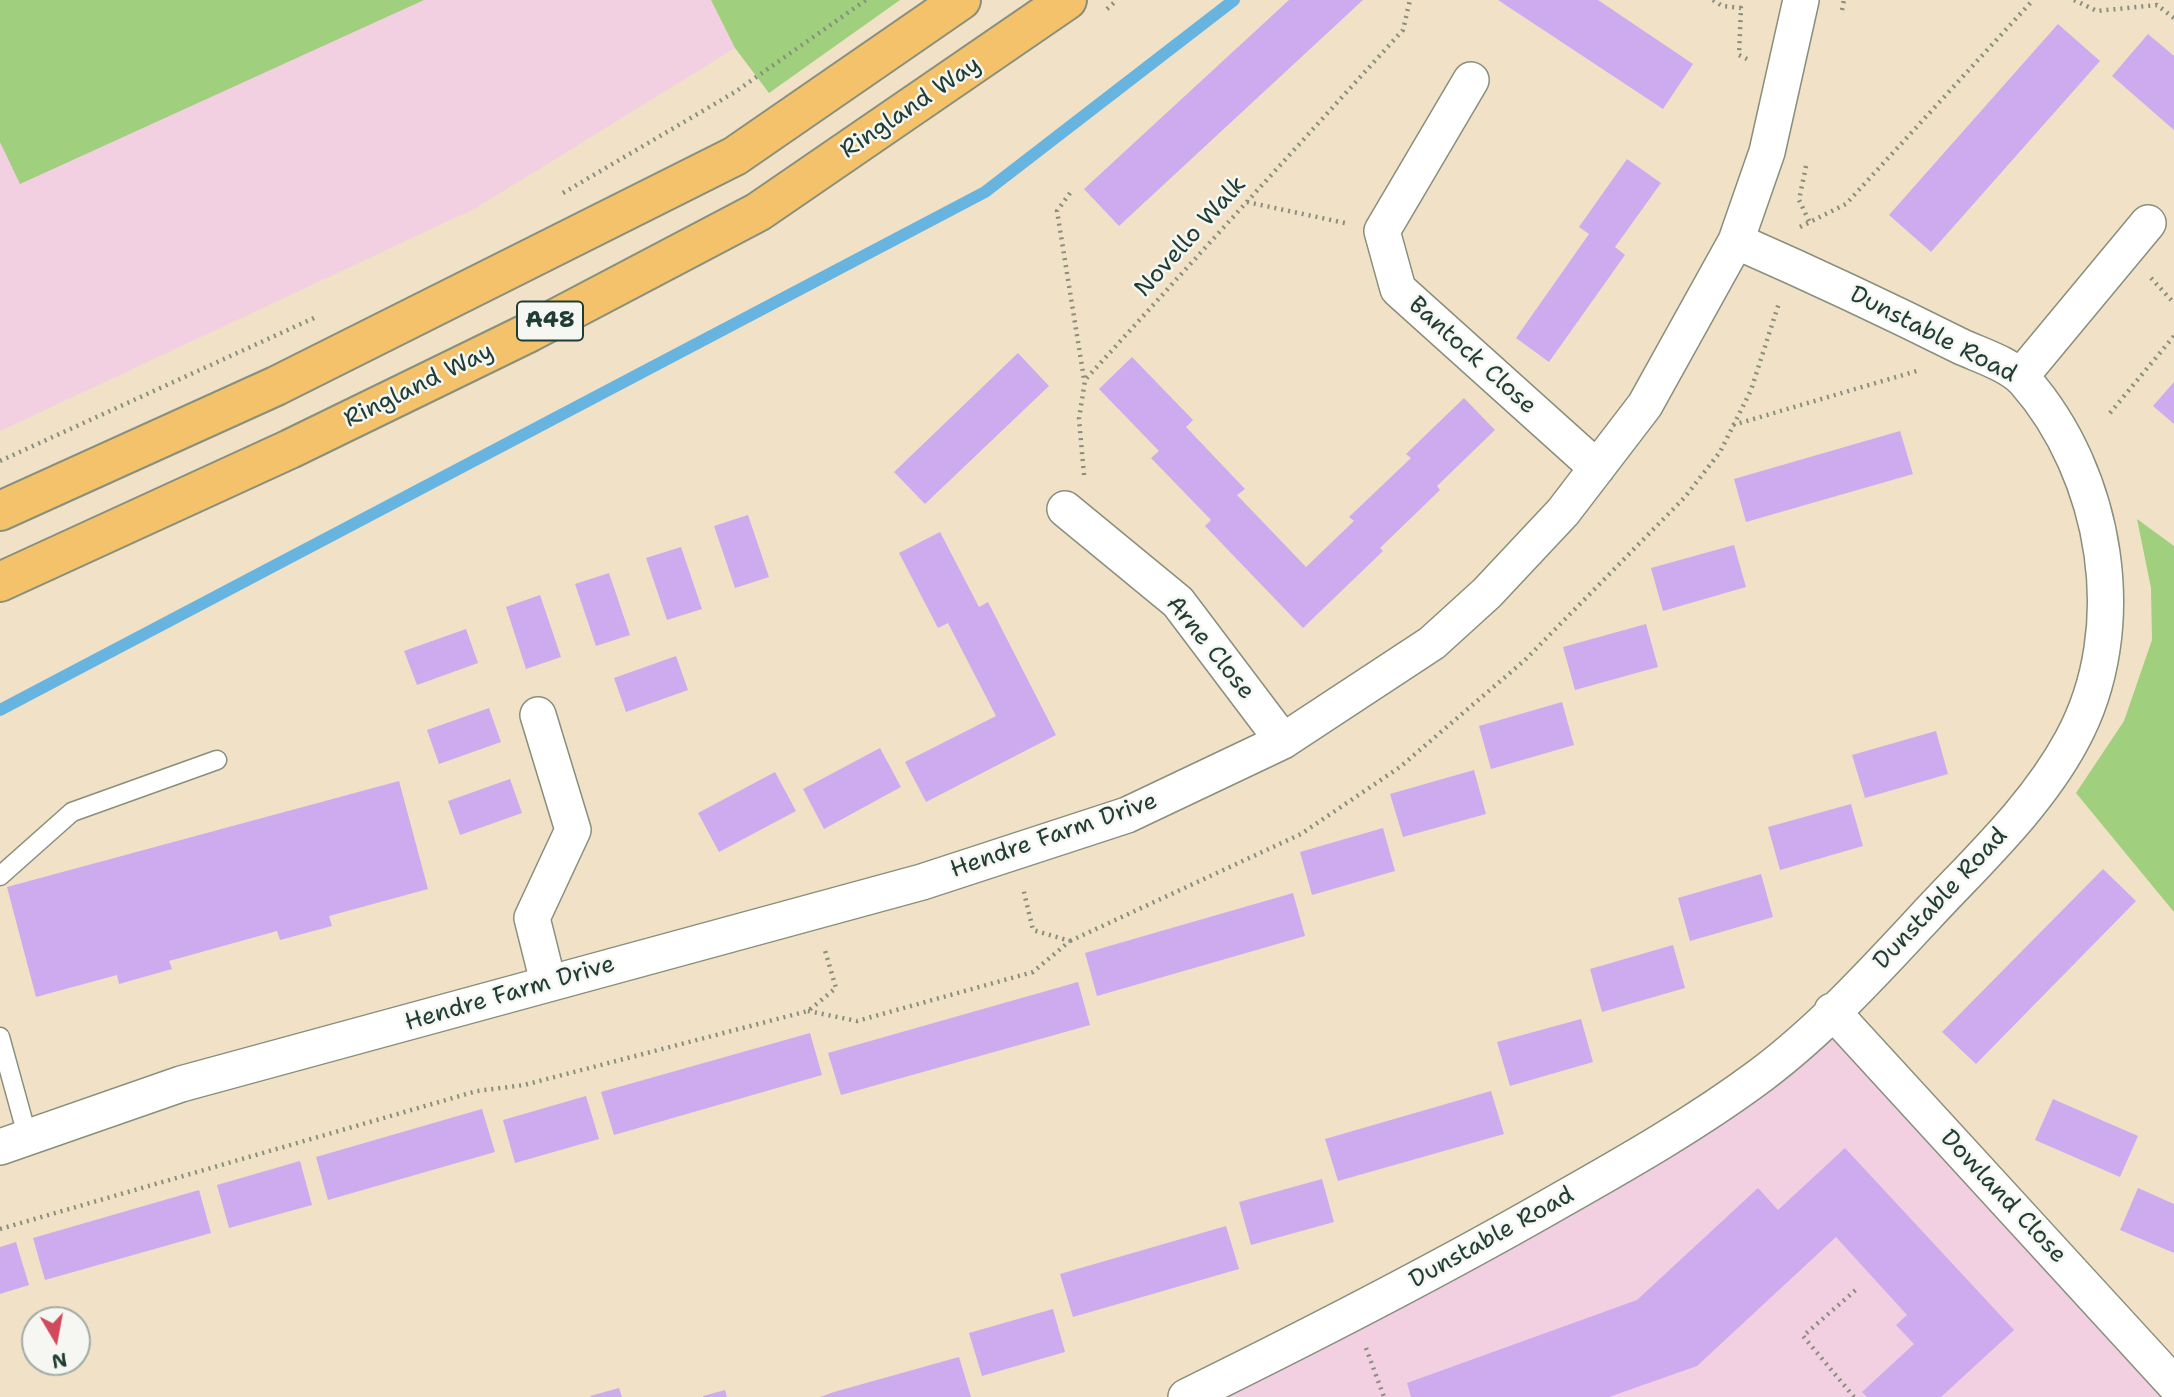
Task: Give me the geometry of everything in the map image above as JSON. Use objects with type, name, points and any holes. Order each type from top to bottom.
[{"type":"main road","name":"A48","points":[[0,511],[276,386],[736,156],[961,0]]},
{"type":"main road","name":"Ringland Way","points":[[0,582],[290,449],[518,338],[758,212],[1067,0]]},
{"type":"street","name":"Hendre Farm Drive","points":[[14,1141],[181,1084],[814,911],[1013,852],[1127,815],[1283,741],[1432,643],[1529,551],[1645,405],[1749,247],[1801,0]]},
{"type":"street","points":[[1382,231],[1471,80]]},
{"type":"street","points":[[2021,376],[2148,223]]},
{"type":"street","name":"Bantock Close","points":[[1382,231],[1398,289],[1597,468]]},
{"type":"street","name":"Dunstable Road","points":[[1186,1397],[1504,1232],[1642,1154],[1763,1074],[1832,1011],[2020,815],[2072,739],[2097,674],[2108,596],[2095,518],[2063,435],[2021,376],[1884,307],[1749,247]]},
{"type":"street","name":"Arne Close","points":[[1077,519],[1178,602],[1283,741]]},
{"type":"street","points":[[538,715],[573,830],[532,918],[548,982]]},
{"type":"street","name":"Dowland Close","points":[[1832,1011],[2174,1384]]},
{"type":"lane","points":[[0,876],[72,812],[217,760]]},
{"type":"lane","points":[[0,1037],[14,1141]]},
{"type":"path","points":[[557,196],[735,92],[866,0]]},
{"type":"path","name":"Novello Walk","points":[[1085,380],[1403,30],[1410,0]]},
{"type":"path","points":[[1713,0],[1723,6],[1741,8],[1739,55],[1785,76]]},
{"type":"path","points":[[1841,13],[1844,0]]},
{"type":"path","points":[[1749,247],[1846,204],[2034,0]]},
{"type":"path","points":[[2074,0],[2096,11],[2157,5],[2174,18]]},
{"type":"path","points":[[1808,160],[1799,200],[1809,221]]},
{"type":"path","points":[[1070,193],[1057,211],[1085,380],[1079,419],[1077,519]]},
{"type":"path","points":[[1247,202],[1382,231]]},
{"type":"path","points":[[808,1011],[857,1021],[1033,972],[1070,941],[1301,834],[1400,767],[1525,660],[1685,497],[1720,452],[1752,390],[1777,303],[1789,308]]},
{"type":"path","points":[[0,461],[325,313]]},
{"type":"path","points":[[2110,413],[2174,336]]},
{"type":"path","points":[[1733,425],[1925,368],[1913,362]]},
{"type":"path","points":[[1013,852],[1034,930],[1070,941]]},
{"type":"path","points":[[0,1229],[477,1091],[524,1085],[808,1011],[836,988],[814,911]]},
{"type":"path","points":[[1854,1397],[1803,1336],[1858,1288]]},
{"type":"path","points":[[1353,1312],[1384,1397]]},
{"type":"shaded area","points":[[0,0],[711,0],[735,48],[476,208],[0,431]]},
{"type":"shaded area","points":[[1832,1011],[2174,1397],[1186,1397],[1504,1232]]},
{"type":"green space","points":[[0,0],[424,0],[20,184],[0,142]]},
{"type":"green space","points":[[711,0],[900,0],[769,93],[735,48]]},
{"type":"green space","points":[[2137,519],[2174,546],[2174,912],[2076,793],[2124,721],[2152,640],[2151,588]]},
{"type":"building","points":[[1289,0],[1363,0],[1119,226],[1084,189]]},
{"type":"building","points":[[1498,0],[1598,0],[1693,64],[1663,109]]},
{"type":"building","points":[[2058,24],[2100,61],[1931,252],[1889,215]]},
{"type":"building","points":[[2148,34],[2174,56],[2174,130],[2112,76]]},
{"type":"building","points":[[1627,159],[1661,183],[1615,247],[1625,255],[1549,362],[1516,338],[1589,234],[1579,227]]},
{"type":"building","points":[[1018,353],[1049,386],[925,504],[894,472]]},
{"type":"building","points":[[1132,357],[1193,420],[1186,427],[1245,489],[1237,495],[1306,567],[1354,521],[1349,517],[1411,458],[1406,454],[1464,398],[1495,430],[1437,486],[1440,490],[1380,548],[1383,551],[1303,628],[1205,526],[1211,520],[1151,458],[1159,451],[1099,389]]},
{"type":"building","points":[[2174,382],[2174,424],[2153,406]]},
{"type":"building","points":[[1900,431],[1913,474],[1746,522],[1734,479]]},
{"type":"building","points":[[748,515],[769,577],[735,588],[714,526]]},
{"type":"building","points":[[940,532],[979,607],[988,602],[1056,735],[926,802],[905,762],[996,716],[948,623],[938,628],[899,553]]},
{"type":"building","points":[[1734,545],[1746,587],[1663,611],[1651,568]]},
{"type":"building","points":[[681,547],[702,609],[667,620],[646,558]]},
{"type":"building","points":[[609,573],[630,635],[596,646],[575,584]]},
{"type":"building","points":[[540,595],[561,657],[526,669],[506,607]]},
{"type":"building","points":[[1646,624],[1658,667],[1575,690],[1563,647]]},
{"type":"building","points":[[466,629],[478,663],[417,685],[404,651]]},
{"type":"building","points":[[676,656],[688,690],[626,712],[614,678]]},
{"type":"building","points":[[1562,702],[1574,745],[1491,769],[1479,726]]},
{"type":"building","points":[[489,708],[501,742],[439,764],[427,730]]},
{"type":"building","points":[[1936,731],[1948,774],[1865,798],[1852,755]]},
{"type":"building","points":[[880,748],[901,787],[824,829],[803,789]]},
{"type":"building","points":[[1474,770],[1486,814],[1403,837],[1390,794]]},
{"type":"building","points":[[775,772],[796,811],[719,852],[698,813]]},
{"type":"building","points":[[510,779],[522,813],[460,835],[448,801]]},
{"type":"building","points":[[399,781],[428,889],[329,916],[332,926],[280,940],[277,931],[169,961],[172,969],[119,984],[117,975],[36,997],[7,887]]},
{"type":"building","points":[[1851,804],[1863,846],[1780,870],[1768,827]]},
{"type":"building","points":[[1383,828],[1395,871],[1312,895],[1300,852]]},
{"type":"building","points":[[2103,869],[2136,901],[1976,1064],[1942,1032]]},
{"type":"building","points":[[1761,874],[1773,917],[1690,941],[1678,898]]},
{"type":"building","points":[[1293,893],[1305,936],[1097,996],[1085,953]]},
{"type":"building","points":[[1673,945],[1685,988],[1602,1012],[1590,969]]},
{"type":"building","points":[[1078,982],[1090,1025],[841,1095],[828,1053]]},
{"type":"building","points":[[1581,1019],[1593,1062],[1510,1086],[1497,1042]]},
{"type":"building","points":[[810,1033],[822,1075],[614,1135],[601,1092]]},
{"type":"building","points":[[1491,1091],[1504,1134],[1338,1181],[1325,1139]]},
{"type":"building","points":[[586,1096],[599,1139],[515,1163],[503,1120]]},
{"type":"building","points":[[2053,1099],[2138,1136],[2120,1177],[2035,1140]]},
{"type":"building","points":[[482,1109],[495,1152],[328,1200],[316,1157]]},
{"type":"building","points":[[1845,1148],[2014,1330],[1941,1397],[1867,1397],[1862,1392],[1914,1344],[1896,1325],[1907,1315],[1836,1237],[1697,1366],[1609,1397],[1411,1397],[1407,1383],[1637,1300],[1758,1188],[1778,1210]]},
{"type":"building","points":[[300,1161],[312,1205],[229,1228],[217,1185]]},
{"type":"building","points":[[1322,1179],[1334,1222],[1251,1245],[1239,1202]]},
{"type":"building","points":[[2138,1188],[2174,1204],[2174,1253],[2120,1230]]},
{"type":"building","points":[[199,1190],[211,1233],[45,1280],[33,1238]]},
{"type":"building","points":[[1226,1226],[1239,1269],[1073,1317],[1060,1274]]},
{"type":"building","points":[[16,1242],[29,1285],[0,1294],[0,1247]]},
{"type":"building","points":[[1053,1309],[1065,1352],[982,1376],[969,1333]]},
{"type":"building","points":[[959,1357],[971,1397],[820,1397],[834,1392]]},
{"type":"building","points":[[619,1388],[622,1397],[590,1396]]},
{"type":"building","points":[[725,1390],[727,1397],[703,1397],[703,1396]]},
{"type":"waterway","points":[[0,710],[985,192],[1234,0]]}]
